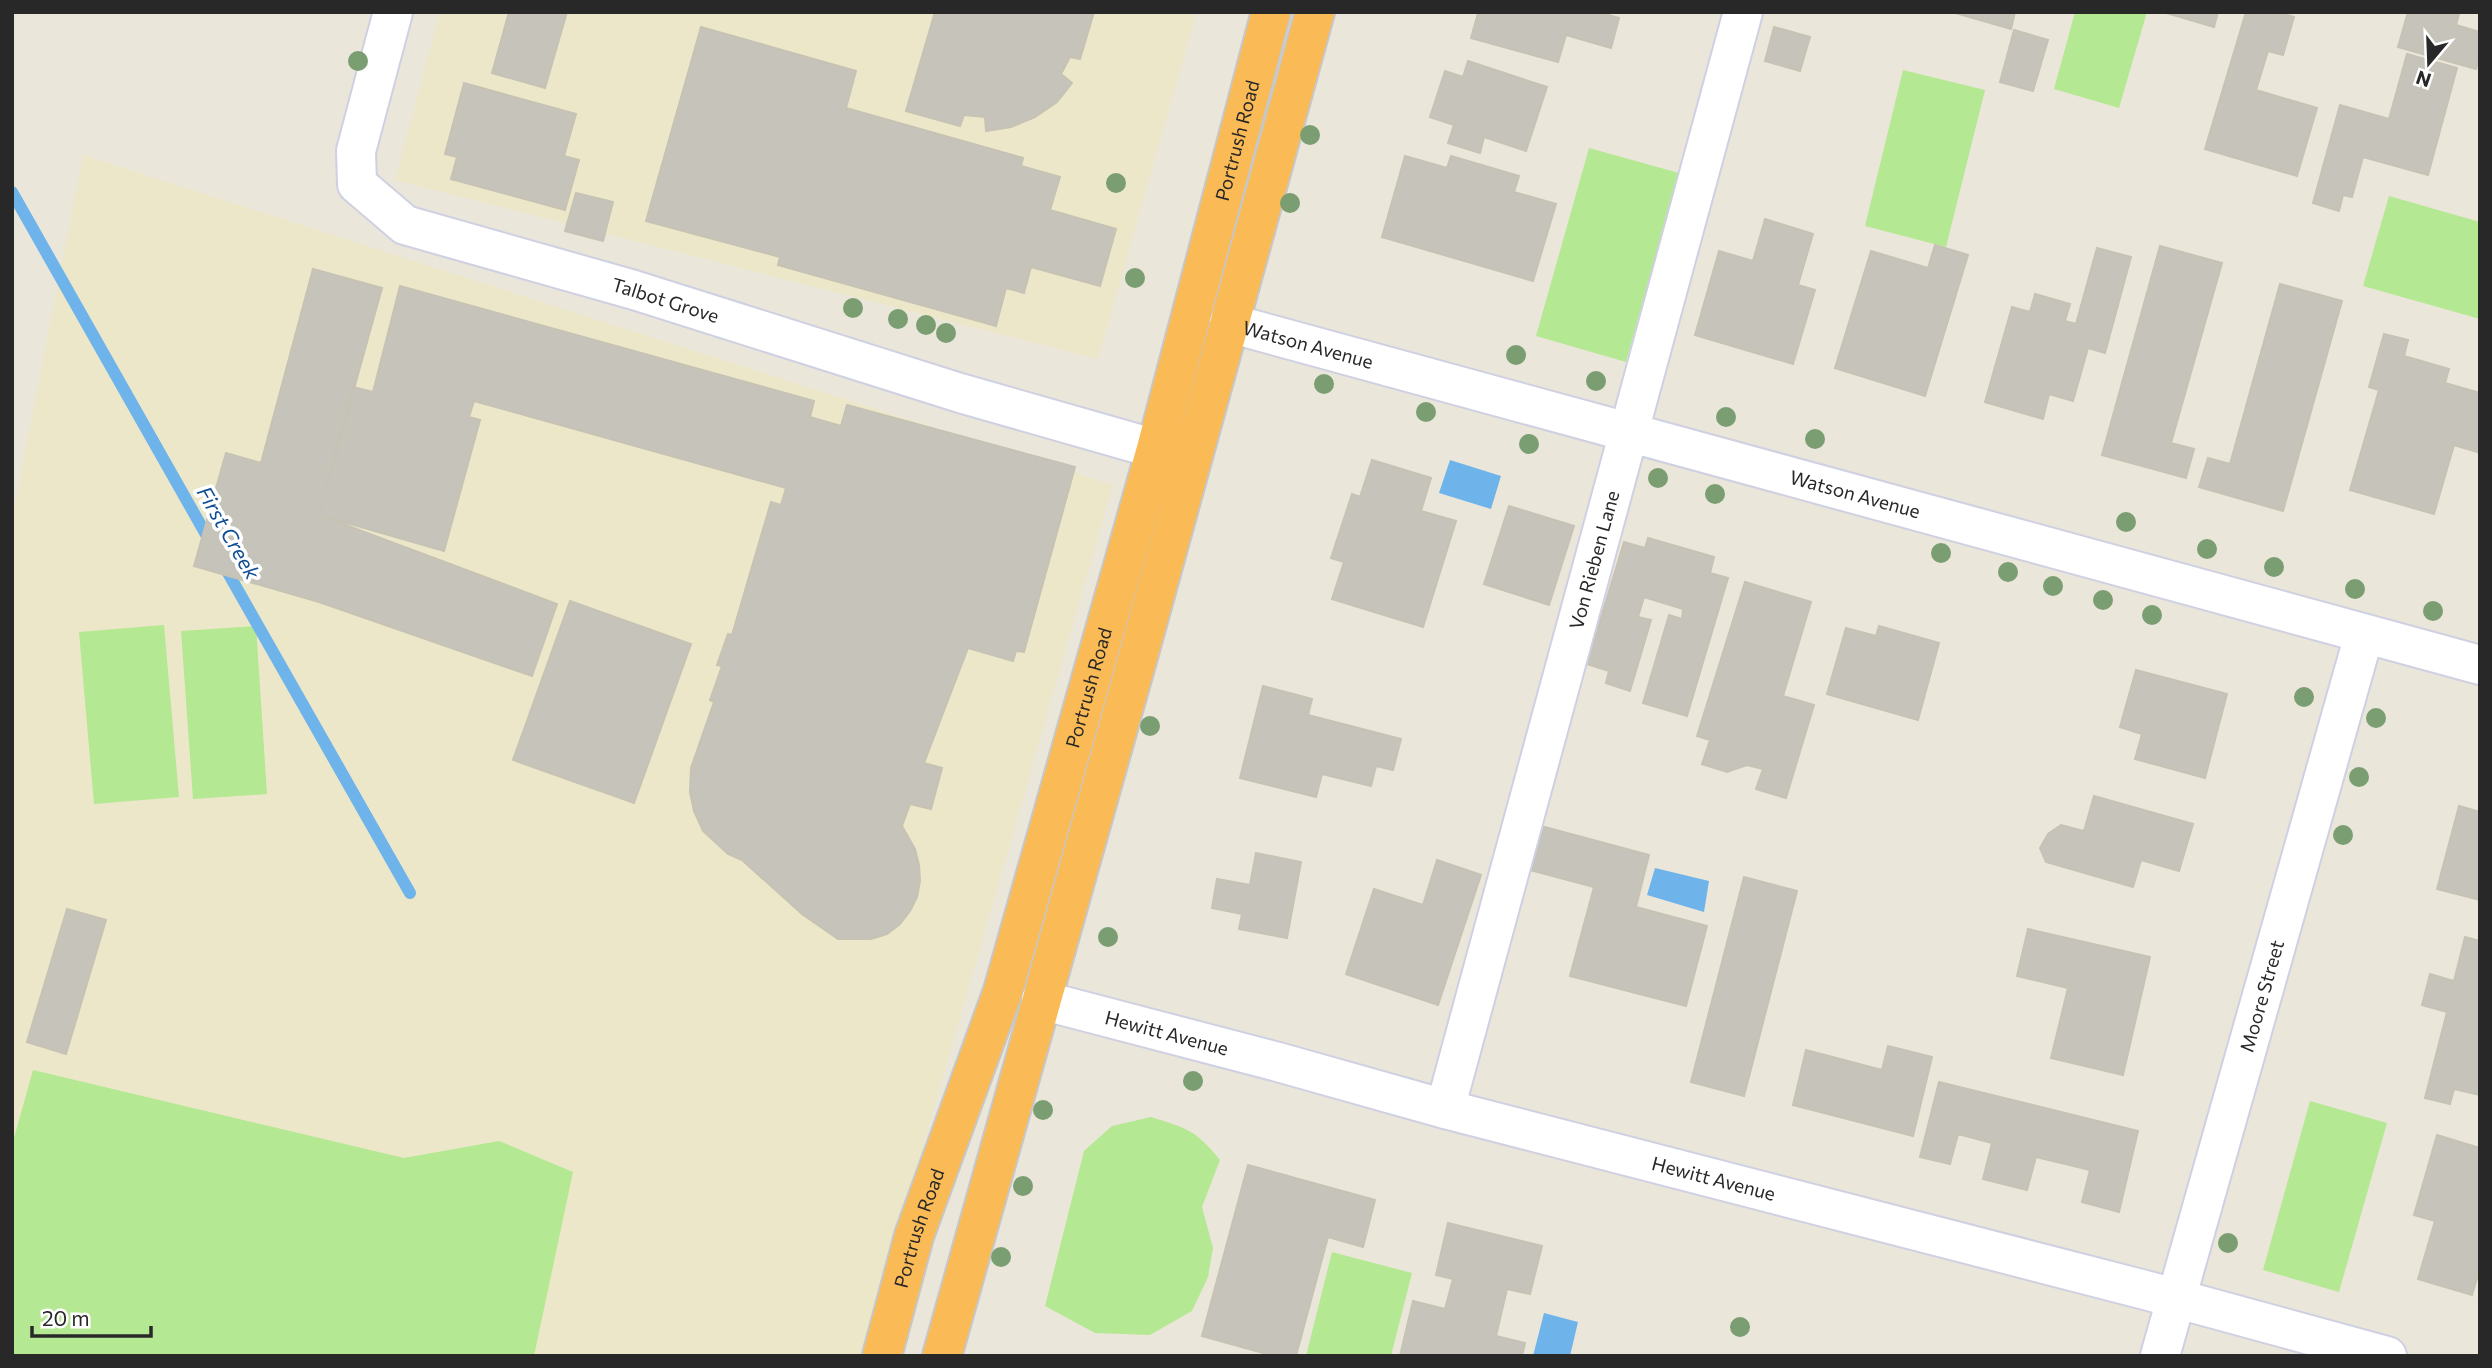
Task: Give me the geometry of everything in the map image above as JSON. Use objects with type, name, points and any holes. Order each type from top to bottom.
[{"type":"highway","name":"Portrush Road","points":[[882,1356],[914,1237],[1003,991],[1156,449],[1271,12]]},
{"type":"highway","name":"Portrush Road","points":[[942,1356],[1315,12]]},
{"type":"street","name":"Talbot Grove","points":[[393,12],[356,151],[357,184],[405,225],[634,290],[913,379],[1156,449]]},
{"type":"street","name":"Von Rieben Lane","points":[[1445,1109],[1743,12]]},
{"type":"street","name":"Watson Avenue","points":[[1229,323],[2480,665]]},
{"type":"street","name":"Moore Street","points":[[2160,1356],[2364,635]]},
{"type":"street","name":"Hewitt Avenue","points":[[1041,1000],[2387,1356]]},
{"type":"shaded area","points":[[440,12],[1197,12],[1098,359],[395,180]]},
{"type":"shaded area","points":[[83,155],[1113,485],[863,1356],[12,1356],[12,518]]},
{"type":"green space","points":[[2075,12],[2147,12],[2119,108],[2054,89]]},
{"type":"green space","points":[[1903,70],[1985,90],[1946,247],[1865,226]]},
{"type":"green space","points":[[1589,148],[1679,173],[1626,362],[1536,336]]},
{"type":"green space","points":[[2389,196],[2480,222],[2480,319],[2363,286]]},
{"type":"green space","points":[[164,625],[179,797],[94,804],[79,632]]},
{"type":"green space","points":[[256,626],[267,794],[193,799],[181,631]]},
{"type":"green space","points":[[33,1070],[404,1158],[499,1141],[573,1172],[534,1356],[12,1356],[12,1145]]},
{"type":"green space","points":[[2310,1101],[2387,1123],[2339,1292],[2263,1270]]},
{"type":"green space","points":[[1151,1117],[1190,1131],[1220,1160],[1202,1207],[1213,1248],[1208,1277],[1192,1311],[1150,1335],[1095,1333],[1045,1306],[1084,1151],[1112,1126]]},
{"type":"green space","points":[[1332,1252],[1412,1273],[1391,1356],[1306,1356]]},
{"type":"water","points":[[1450,460],[1501,476],[1491,509],[1439,493]]},
{"type":"water","points":[[1655,868],[1709,881],[1704,912],[1647,895]]},
{"type":"water","points":[[1544,1313],[1578,1322],[1570,1356],[1533,1356]]},
{"type":"building","points":[[509,12],[567,12],[545,88],[492,73]]},
{"type":"building","points":[[935,12],[1094,12],[1080,59],[1070,57],[1061,74],[1072,83],[1057,102],[1035,117],[1011,127],[986,131],[985,117],[964,115],[960,126],[906,111]]},
{"type":"building","points":[[1475,12],[1598,12],[1619,18],[1611,48],[1566,35],[1558,62],[1471,38],[1478,13]]},
{"type":"building","points":[[1952,12],[2015,12],[2011,29]]},
{"type":"building","points":[[2163,12],[2218,12],[2214,27]]},
{"type":"building","points":[[2246,12],[2278,12],[2294,17],[2283,55],[2268,51],[2256,90],[2317,108],[2297,176],[2205,149]]},
{"type":"building","points":[[2408,12],[2459,14],[2456,25],[2480,32],[2480,57],[2476,69],[2398,47]]},
{"type":"building","points":[[701,27],[856,71],[846,108],[1023,158],[1021,166],[1060,177],[1050,210],[1116,229],[1100,286],[1031,267],[1024,293],[1006,288],[996,326],[778,265],[780,257],[646,221]]},
{"type":"building","points":[[1774,27],[1810,37],[1800,71],[1765,61]]},
{"type":"building","points":[[2014,30],[2048,40],[2033,91],[2000,82]]},
{"type":"building","points":[[2407,54],[2457,68],[2428,175],[2363,157],[2352,197],[2343,195],[2339,211],[2313,203],[2340,105],[2389,119]]},
{"type":"building","points":[[1468,61],[1547,87],[1526,151],[1484,137],[1480,153],[1448,143],[1454,125],[1430,117],[1445,71],[1463,77]]},
{"type":"building","points":[[464,83],[576,114],[564,156],[579,160],[565,210],[451,179],[457,157],[445,154]]},
{"type":"building","points":[[1405,156],[1447,168],[1451,156],[1519,176],[1514,192],[1556,204],[1533,281],[1382,237]]},
{"type":"building","points":[[576,193],[613,202],[603,241],[565,231]]},
{"type":"building","points":[[1765,219],[1813,234],[1798,285],[1815,290],[1793,364],[1695,335],[1719,251],[1753,261]]},
{"type":"building","points":[[1935,245],[1968,255],[1925,396],[1835,368],[1871,251],[1928,268]]},
{"type":"building","points":[[2160,246],[2222,263],[2171,443],[2194,449],[2186,478],[2102,455]]},
{"type":"building","points":[[2097,248],[2131,257],[2105,353],[2088,348],[2073,401],[2049,394],[2043,419],[1985,402],[2012,307],[2030,312],[2035,294],[2070,304],[2065,321],[2076,324]]},
{"type":"building","points":[[313,269],[382,288],[319,515],[557,604],[532,676],[319,602],[194,566],[226,453],[261,463]]},
{"type":"building","points":[[2280,284],[2342,301],[2283,511],[2199,487],[2208,458],[2230,464]]},
{"type":"building","points":[[400,286],[814,401],[810,417],[841,426],[847,405],[1075,467],[1024,652],[1016,651],[1013,661],[968,648],[924,763],[942,768],[931,809],[910,804],[902,826],[915,849],[919,865],[917,897],[900,924],[887,934],[871,939],[838,939],[802,914],[742,860],[728,854],[703,831],[694,811],[690,792],[691,768],[714,702],[710,700],[722,666],[717,665],[728,634],[732,635],[771,502],[781,505],[786,488],[474,401],[469,417],[480,420],[444,551],[319,515],[353,387],[373,392]]},
{"type":"building","points":[[2384,334],[2408,340],[2404,356],[2449,369],[2445,383],[2480,393],[2480,453],[2454,445],[2434,514],[2350,490],[2379,390],[2369,387]]},
{"type":"building","points":[[1372,460],[1431,478],[1421,511],[1456,521],[1423,627],[1332,599],[1344,562],[1331,558],[1352,494],[1360,497]]},
{"type":"building","points":[[1509,506],[1574,526],[1549,605],[1484,584]]},
{"type":"building","points":[[1648,538],[1714,557],[1710,573],[1728,578],[1687,716],[1643,703],[1669,615],[1682,619],[1683,609],[1644,597],[1638,617],[1651,620],[1630,691],[1606,683],[1609,671],[1587,664],[1624,542],[1645,548]]},
{"type":"building","points":[[1745,582],[1811,602],[1783,696],[1814,705],[1786,798],[1756,789],[1763,769],[1747,765],[1727,772],[1702,764],[1710,740],[1697,736]]},
{"type":"building","points":[[570,601],[691,644],[634,803],[513,760]]},
{"type":"building","points":[[1879,626],[1939,643],[1918,720],[1827,694],[1846,628],[1876,636]]},
{"type":"building","points":[[2136,670],[2227,694],[2205,778],[2135,759],[2142,734],[2120,727]]},
{"type":"building","points":[[1263,686],[1312,699],[1308,715],[1401,739],[1393,770],[1376,766],[1371,786],[1322,774],[1316,797],[1240,778]]},
{"type":"building","points":[[2094,796],[2193,824],[2179,871],[2141,860],[2133,887],[2046,862],[2040,848],[2048,834],[2061,825],[2084,831]]},
{"type":"building","points":[[2459,806],[2480,812],[2480,900],[2437,889]]},
{"type":"building","points":[[1541,826],[1649,855],[1636,907],[1707,926],[1686,1006],[1570,976],[1594,887],[1530,870]]},
{"type":"building","points":[[1256,853],[1301,862],[1287,938],[1239,929],[1242,914],[1212,908],[1217,879],[1250,885]]},
{"type":"building","points":[[1437,860],[1481,875],[1438,1005],[1346,974],[1374,889],[1423,905]]},
{"type":"building","points":[[1744,877],[1797,891],[1744,1096],[1691,1082]]},
{"type":"building","points":[[67,909],[106,920],[66,1054],[27,1042]]},
{"type":"building","points":[[2028,929],[2150,957],[2123,1075],[2051,1058],[2068,988],[2017,976]]},
{"type":"building","points":[[2465,937],[2480,941],[2480,1095],[2454,1089],[2450,1104],[2425,1098],[2447,1012],[2422,1005],[2430,974],[2454,981]]},
{"type":"building","points":[[1888,1046],[1932,1057],[1913,1136],[1793,1105],[1806,1050],[1882,1070]]},
{"type":"building","points":[[1939,1082],[2138,1131],[2119,1212],[2082,1202],[2090,1170],[2036,1157],[2027,1190],[1983,1179],[1992,1143],[1958,1134],[1950,1164],[1920,1157]]},
{"type":"building","points":[[2437,1135],[2480,1148],[2480,1268],[2472,1295],[2418,1279],[2435,1221],[2414,1215]]},
{"type":"building","points":[[1248,1165],[1375,1200],[1363,1247],[1328,1237],[1296,1356],[1274,1356],[1202,1336]]},
{"type":"building","points":[[1448,1223],[1542,1246],[1530,1294],[1507,1289],[1496,1336],[1525,1343],[1522,1356],[1400,1356],[1413,1301],[1445,1309],[1453,1279],[1436,1275]]},
{"type":"waterway","name":"First Creek","points":[[12,192],[212,545]]},
{"type":"waterway","name":"First Creek","points":[[223,564],[410,893]]}]
